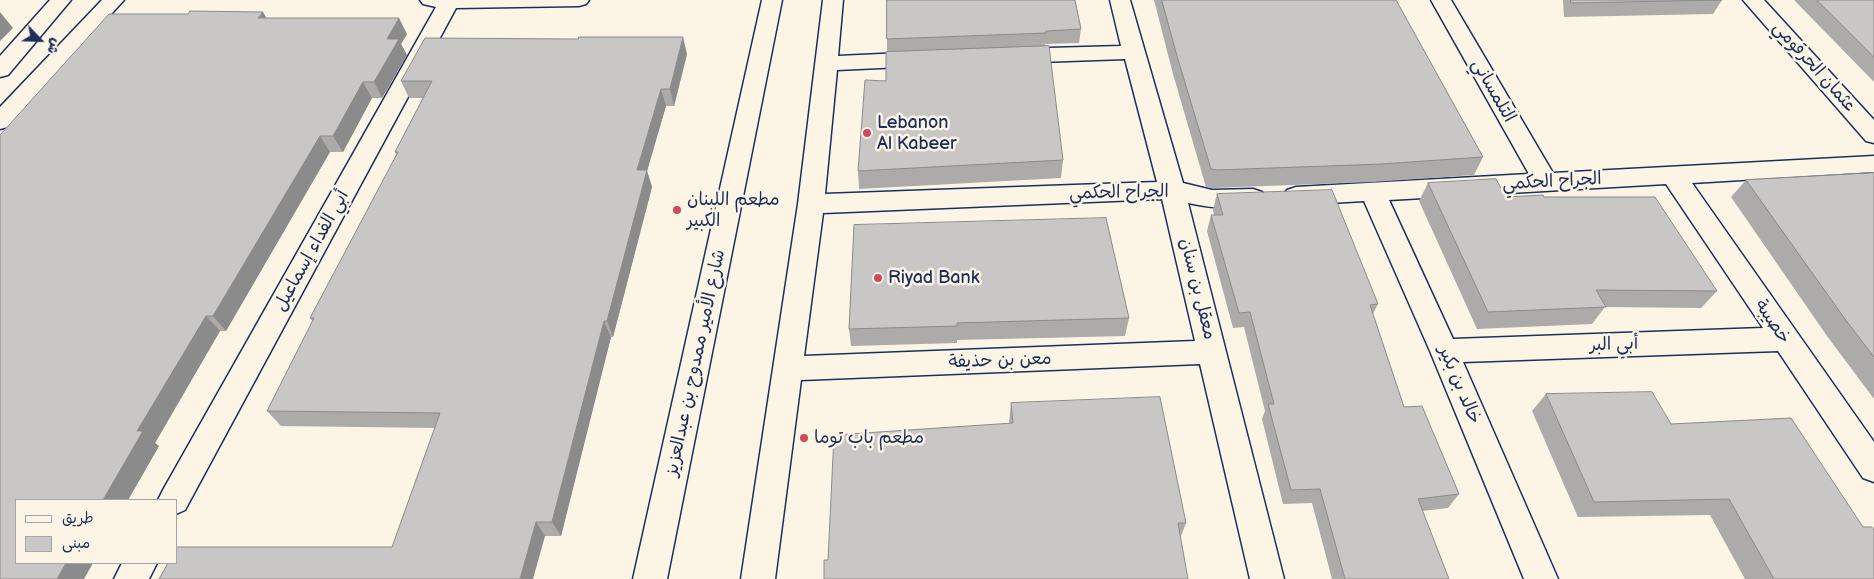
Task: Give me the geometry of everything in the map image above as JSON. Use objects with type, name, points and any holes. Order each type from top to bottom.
[{"type":"street","points":[[0,70],[61,0]]},
{"type":"street","points":[[0,121],[114,0]]},
{"type":"street","points":[[439,1],[578,0]]},
{"type":"street","name":"شارع الأمير ممدوح بن عبدالعزيز","points":[[650,579],[772,0]]},
{"type":"street","points":[[758,579],[812,204],[833,0]]},
{"type":"street","name":"معقل بن سنان","points":[[1120,0],[1172,190],[1267,579]]},
{"type":"street","name":"التلمساني","points":[[1441,0],[1545,181]]},
{"type":"street","name":"عثمان الحرقومي","points":[[1754,0],[1874,135]]},
{"type":"street","name":"أبي الفداء إسماعيل","points":[[175,499],[439,1]]},
{"type":"street","points":[[994,57],[1134,52]]},
{"type":"street","points":[[826,63],[945,59]]},
{"type":"street","name":"الجراح الحكمي","points":[[812,204],[1172,190],[1212,200],[1373,193],[1545,181],[1673,176],[1874,164]]},
{"type":"street","name":"خصيبة","points":[[1673,176],[1874,468]]},
{"type":"street","name":"خالد بن بكير","points":[[1373,193],[1444,351],[1541,579]]},
{"type":"street","name":"أبي البر","points":[[1444,351],[1784,339]]},
{"type":"street","name":"معن بن حذيفة","points":[[787,369],[1213,352]]},
{"type":"street","points":[[131,579],[139,564]]},
{"type":"building","points":[[887,0],[1075,0],[1081,29],[1046,31],[1046,33],[887,39]]},
{"type":"building","points":[[1162,0],[1396,0],[1483,157],[1381,164],[1211,169]]},
{"type":"building","points":[[1571,0],[1722,0],[1571,3]]},
{"type":"building","points":[[1817,0],[1874,0],[1874,57]]},
{"type":"building","points":[[190,11],[263,12],[258,18],[399,18],[387,39],[399,39],[374,82],[363,82],[333,136],[320,136],[213,316],[206,316],[137,431],[143,431],[104,499],[15,499],[15,564],[65,564],[57,579],[0,579],[0,135],[109,14],[188,14]]},
{"type":"building","points":[[579,37],[683,37],[670,89],[661,89],[637,170],[647,170],[607,321],[604,321],[552,522],[536,522],[520,579],[159,579],[167,564],[178,564],[178,547],[392,547],[440,413],[267,411],[314,318],[310,318],[398,152],[395,152],[432,81],[401,81],[425,38],[578,39]]},
{"type":"building","points":[[1049,46],[1063,160],[858,171],[865,80],[886,81],[886,52]]},
{"type":"building","points":[[1874,173],[1874,357],[1746,180]]},
{"type":"building","points":[[1496,179],[1506,197],[1543,195],[1544,197],[1655,197],[1717,291],[1596,290],[1606,307],[1488,312],[1428,183]]},
{"type":"building","points":[[1332,190],[1378,304],[1370,305],[1404,407],[1422,406],[1459,494],[1418,499],[1449,579],[1345,579],[1320,489],[1291,490],[1268,404],[1274,404],[1250,312],[1239,313],[1211,215],[1223,215],[1217,194]]},
{"type":"building","points":[[1106,218],[1129,318],[957,323],[957,326],[849,329],[854,225]]},
{"type":"building","points":[[1652,392],[1671,424],[1791,418],[1863,527],[1872,527],[1874,530],[1874,579],[1774,579],[1729,499],[1594,502],[1546,394]]},
{"type":"building","points":[[1160,397],[1186,523],[1178,523],[1188,579],[824,579],[824,560],[828,560],[834,435],[1013,423],[1011,403]]},
{"type":"place","name":"Lebanon Al Kabeer","points":[[867,133]]},
{"type":"place","name":"مطعم اللبنان الكبير","points":[[677,210]]},
{"type":"place","name":"Riyad Bank","points":[[878,278]]},
{"type":"place","name":"مطعم باب توما","points":[[804,438]]}]
